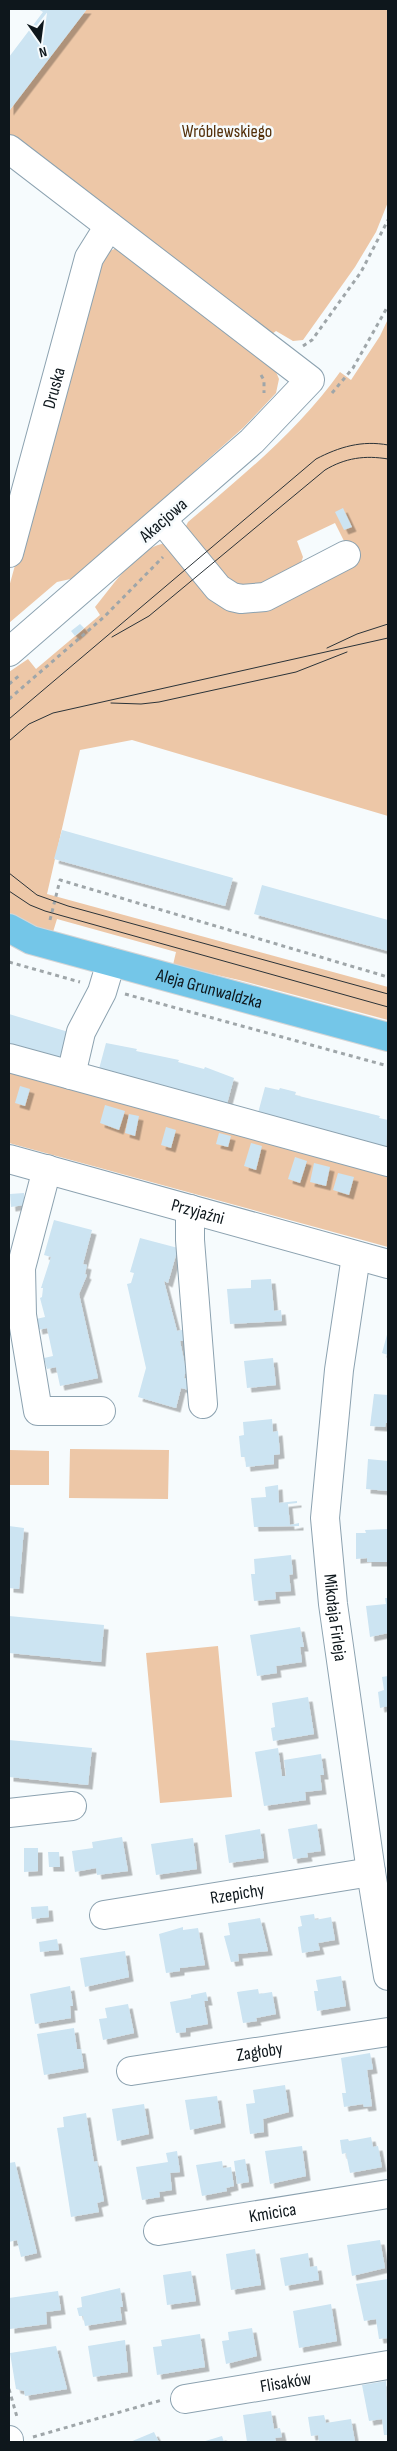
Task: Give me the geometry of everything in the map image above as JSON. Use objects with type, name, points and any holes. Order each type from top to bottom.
[{"type":"main road","name":"Aleja Grunwaldzka","points":[[24,933],[111,962],[388,1037]]},
{"type":"street","points":[[9,149],[109,226]]},
{"type":"street","name":"Akacjowa","points":[[9,652],[163,521],[252,441],[310,380],[109,226]]},
{"type":"street","name":"Druska","points":[[9,553],[89,258],[109,226]]},
{"type":"street","points":[[163,521],[218,588],[232,597],[241,599],[265,598],[346,555]]},
{"type":"street","points":[[71,1075],[81,1032],[104,988],[111,962]]},
{"type":"street","points":[[9,1058],[388,1162]]},
{"type":"street","name":"Przyjaźni","points":[[9,1158],[388,1264]]},
{"type":"street","points":[[47,1169],[21,1268],[22,1315],[38,1411],[101,1411]]},
{"type":"street","points":[[190,1209],[190,1240],[203,1404]]},
{"type":"street","name":"Mikołaja Firleja","points":[[356,1256],[339,1370],[325,1518],[333,1604],[371,1872],[388,1976]]},
{"type":"street","points":[[9,1813],[72,1806]]},
{"type":"street","name":"Rzepichy","points":[[104,1915],[371,1872]]},
{"type":"street","name":"Zagłoby","points":[[130,2071],[388,2032]]},
{"type":"street","name":"Kmicica","points":[[158,2231],[388,2194]]},
{"type":"street","name":"Flisaków","points":[[185,2400],[388,2365]]},
{"type":"path","points":[[298,347],[303,347],[312,340],[361,272],[388,220]]},
{"type":"path","points":[[24,933],[60,880],[388,977]]},
{"type":"path","points":[[9,962],[388,1066]]},
{"type":"path","points":[[14,2441],[166,2399],[185,2400]]},
{"type":"green space","name":"Wróblewskiego","points":[[87,9],[388,9],[388,202],[376,232],[355,267],[303,340],[293,341],[276,331],[268,337],[9,138],[9,111]]},
{"type":"green space","points":[[117,248],[274,367],[279,379],[276,393],[244,427],[75,578],[57,582],[9,623],[9,587],[99,261],[107,252]]},
{"type":"green space","points":[[388,319],[388,816],[132,740],[80,750],[47,894],[388,987],[388,1020],[239,980],[173,965],[176,952],[57,919],[53,932],[9,918],[9,672],[28,659],[36,669],[100,615],[95,607],[118,578],[137,558],[157,545],[168,543],[221,599],[354,561],[335,523],[297,541],[303,557],[298,572],[237,592],[185,528],[188,522],[249,470],[288,433],[340,372],[351,380],[380,336]]},
{"type":"green space","points":[[9,1058],[388,1162],[388,1247],[9,1143]]},
{"type":"green space","points":[[70,1449],[169,1450],[168,1499],[69,1498]]},
{"type":"green space","points":[[9,1450],[49,1451],[49,1485],[9,1485]]},
{"type":"green space","points":[[218,1646],[232,1797],[160,1803],[146,1653]]},
{"type":"building","points":[[38,9],[87,9],[9,111],[9,57],[43,12]]},
{"type":"building","points":[[343,508],[352,527],[344,530],[335,512]]},
{"type":"building","points":[[80,624],[84,628],[75,636],[71,631]]},
{"type":"building","points":[[62,830],[233,878],[225,906],[54,859]]},
{"type":"building","points":[[262,885],[388,920],[388,951],[254,914]]},
{"type":"building","points":[[9,1014],[75,1034],[67,1063],[9,1047]]},
{"type":"building","points":[[106,1043],[179,1060],[178,1062],[204,1069],[205,1067],[234,1078],[227,1104],[99,1069]]},
{"type":"building","points":[[20,1086],[30,1089],[25,1106],[15,1103]]},
{"type":"building","points":[[265,1087],[296,1092],[295,1095],[380,1116],[379,1118],[388,1120],[386,1148],[258,1113]]},
{"type":"building","points":[[105,1105],[125,1111],[119,1130],[100,1123]]},
{"type":"building","points":[[129,1114],[139,1116],[135,1136],[125,1133]]},
{"type":"building","points":[[166,1127],[176,1130],[171,1148],[161,1145]]},
{"type":"building","points":[[219,1133],[231,1136],[228,1147],[216,1144]]},
{"type":"building","points":[[251,1143],[262,1146],[256,1170],[244,1166]]},
{"type":"building","points":[[295,1157],[307,1161],[300,1183],[288,1179]]},
{"type":"building","points":[[314,1163],[330,1167],[326,1186],[310,1182]]},
{"type":"building","points":[[338,1173],[354,1177],[349,1195],[333,1190]]},
{"type":"building","points":[[24,1193],[24,1205],[11,1207],[10,1194]]},
{"type":"building","points":[[54,1220],[92,1230],[83,1264],[87,1265],[85,1274],[87,1275],[79,1294],[98,1378],[60,1386],[56,1367],[47,1369],[44,1358],[53,1356],[47,1328],[38,1330],[36,1319],[45,1317],[40,1298],[42,1297],[43,1288],[41,1288],[51,1257],[44,1255]]},
{"type":"building","points":[[140,1238],[178,1248],[168,1283],[164,1281],[177,1331],[186,1329],[188,1340],[180,1341],[186,1370],[184,1378],[192,1381],[189,1390],[181,1388],[176,1408],[138,1397],[146,1368],[127,1284],[131,1283],[134,1273],[130,1272]]},
{"type":"building","points":[[271,1279],[274,1311],[281,1310],[282,1321],[230,1324],[227,1289],[251,1288],[251,1280]]},
{"type":"building","points":[[388,1331],[388,1355],[382,1353]]},
{"type":"building","points":[[273,1358],[276,1385],[247,1388],[244,1361]]},
{"type":"building","points":[[374,1394],[388,1395],[388,1423],[386,1423],[385,1427],[370,1426]]},
{"type":"building","points":[[272,1419],[273,1432],[278,1431],[280,1454],[274,1455],[274,1464],[246,1467],[245,1457],[241,1457],[239,1436],[244,1435],[243,1422]]},
{"type":"building","points":[[368,1459],[388,1461],[388,1491],[366,1489]]},
{"type":"building","points":[[278,1485],[279,1503],[297,1501],[297,1503],[288,1504],[290,1525],[299,1523],[299,1526],[254,1527],[251,1498],[266,1497],[265,1487]]},
{"type":"building","points":[[9,1526],[24,1528],[19,1589],[9,1588]]},
{"type":"building","points":[[388,1529],[388,1562],[367,1562],[367,1558],[356,1559],[356,1533],[366,1533],[365,1530]]},
{"type":"building","points":[[291,1555],[293,1574],[289,1575],[291,1591],[275,1592],[276,1599],[254,1601],[251,1574],[255,1574],[254,1559]]},
{"type":"building","points":[[385,1598],[388,1598],[388,1633],[370,1637],[366,1606],[386,1604]]},
{"type":"building","points":[[9,1616],[104,1625],[101,1662],[9,1653]]},
{"type":"building","points":[[300,1627],[304,1647],[300,1647],[302,1662],[276,1666],[277,1673],[257,1676],[250,1635]]},
{"type":"building","points":[[388,1676],[388,1706],[380,1708],[378,1692],[384,1690],[382,1677]]},
{"type":"building","points":[[308,1697],[314,1734],[273,1741],[271,1728],[275,1727],[272,1703]]},
{"type":"building","points":[[9,1740],[92,1748],[88,1785],[9,1777]]},
{"type":"building","points":[[278,1748],[282,1776],[286,1776],[284,1760],[321,1754],[324,1775],[320,1775],[322,1790],[305,1792],[306,1800],[264,1806],[255,1752]]},
{"type":"building","points":[[317,1824],[321,1851],[307,1853],[308,1857],[293,1859],[288,1829]]},
{"type":"building","points":[[260,1829],[264,1858],[229,1863],[225,1835]]},
{"type":"building","points":[[122,1837],[128,1871],[97,1875],[96,1868],[75,1872],[72,1851],[93,1848],[92,1842]]},
{"type":"building","points":[[193,1838],[197,1869],[156,1875],[151,1844]]},
{"type":"building","points":[[24,1848],[38,1848],[38,1871],[24,1872]]},
{"type":"building","points":[[48,1852],[59,1852],[60,1867],[49,1867]]},
{"type":"building","points":[[48,1906],[49,1917],[32,1919],[31,1907]]},
{"type":"building","points":[[314,1914],[315,1920],[331,1917],[335,1940],[318,1943],[320,1950],[302,1953],[298,1927],[302,1926],[300,1916]]},
{"type":"building","points":[[260,1918],[268,1951],[238,1954],[239,1961],[231,1962],[224,1936],[230,1935],[228,1923]]},
{"type":"building","points":[[183,1927],[183,1930],[198,1928],[205,1965],[180,1968],[180,1971],[166,1973],[159,1934]]},
{"type":"building","points":[[57,1939],[59,1950],[40,1952],[39,1942]]},
{"type":"building","points":[[125,1951],[129,1977],[85,1987],[80,1958]]},
{"type":"building","points":[[341,1976],[346,2006],[317,2011],[314,1991],[318,1991],[316,1980]]},
{"type":"building","points":[[70,1986],[73,2006],[70,2006],[71,2018],[35,2024],[30,1994]]},
{"type":"building","points":[[258,1989],[259,1994],[272,1992],[276,2014],[256,2018],[257,2021],[243,2023],[237,1992]]},
{"type":"building","points":[[206,1992],[208,2001],[204,2001],[208,2024],[186,2028],[186,2032],[176,2033],[170,2002],[191,1998],[191,1995]]},
{"type":"building","points":[[128,2004],[134,2033],[103,2040],[99,2019],[107,2018],[105,2008]]},
{"type":"building","points":[[74,2028],[77,2049],[81,2049],[84,2068],[44,2075],[37,2034]]},
{"type":"building","points":[[370,2053],[373,2069],[367,2070],[372,2106],[364,2107],[363,2104],[344,2107],[342,2093],[346,2093],[341,2058]]},
{"type":"building","points":[[285,2085],[289,2112],[263,2119],[264,2132],[250,2134],[246,2104],[255,2103],[253,2090]]},
{"type":"building","points":[[217,2096],[221,2123],[190,2130],[185,2100]]},
{"type":"building","points":[[144,2104],[149,2134],[117,2141],[112,2109]]},
{"type":"building","points":[[86,2113],[94,2162],[97,2161],[104,2201],[97,2203],[99,2212],[71,2217],[57,2128],[64,2127],[63,2117]]},
{"type":"building","points":[[371,2137],[373,2147],[378,2146],[382,2167],[350,2173],[346,2153],[342,2154],[340,2140],[348,2139],[349,2141]]},
{"type":"building","points":[[302,2146],[306,2176],[270,2184],[265,2151]]},
{"type":"building","points":[[177,2151],[180,2172],[170,2173],[172,2190],[159,2192],[160,2197],[142,2200],[136,2167],[168,2162],[166,2153]]},
{"type":"building","points":[[245,2159],[249,2182],[237,2184],[234,2161]]},
{"type":"building","points":[[222,2161],[223,2168],[231,2167],[234,2186],[226,2188],[227,2191],[202,2196],[196,2165]]},
{"type":"building","points":[[15,2162],[37,2253],[21,2257],[17,2240],[9,2242],[9,2163]]},
{"type":"building","points":[[380,2240],[385,2268],[352,2276],[347,2245]]},
{"type":"building","points":[[255,2249],[261,2285],[231,2290],[226,2254]]},
{"type":"building","points":[[308,2253],[310,2267],[317,2266],[319,2280],[285,2286],[280,2258]]},
{"type":"building","points":[[191,2271],[196,2301],[167,2305],[163,2275]]},
{"type":"building","points":[[388,2279],[388,2338],[379,2339],[376,2319],[364,2321],[356,2284]]},
{"type":"building","points":[[120,2288],[123,2307],[120,2307],[122,2320],[85,2326],[83,2316],[79,2316],[77,2308],[82,2307],[81,2297]]},
{"type":"building","points":[[58,2291],[61,2310],[46,2312],[47,2324],[10,2329],[9,2298]]},
{"type":"building","points":[[331,2304],[337,2341],[299,2348],[293,2311]]},
{"type":"building","points":[[252,2328],[257,2356],[226,2364],[222,2341],[229,2340],[228,2332]]},
{"type":"building","points":[[200,2334],[205,2367],[157,2375],[153,2347],[162,2346],[161,2340]]},
{"type":"building","points":[[125,2340],[128,2372],[93,2377],[88,2346]]},
{"type":"building","points":[[56,2346],[67,2389],[25,2396],[24,2391],[16,2389],[10,2353]]},
{"type":"building","points":[[386,2381],[388,2435],[384,2435],[382,2419],[369,2421],[362,2385]]},
{"type":"building","points":[[271,2411],[274,2429],[280,2428],[282,2437],[275,2438],[276,2442],[247,2442],[243,2415]]},
{"type":"building","points":[[324,2415],[326,2423],[351,2419],[355,2442],[319,2442],[318,2435],[311,2436],[308,2417]]},
{"type":"building","points":[[154,2432],[159,2442],[130,2442]]},
{"type":"building","points":[[222,2436],[224,2442],[202,2442]]},
{"type":"tram line","points":[[9,719],[316,459],[333,451],[360,444],[388,445]]},
{"type":"tram line","points":[[112,637],[149,616],[325,470],[355,458],[388,459]]},
{"type":"tram line","points":[[327,648],[357,634],[388,624]]},
{"type":"tram line","points":[[9,741],[29,724],[53,713],[388,638]]},
{"type":"tram line","points":[[111,703],[141,704],[159,702],[296,672],[347,652]]},
{"type":"tram line","points":[[9,873],[37,895],[68,906],[388,994]]},
{"type":"tram line","points":[[9,891],[30,905],[45,911],[388,1007]]}]
